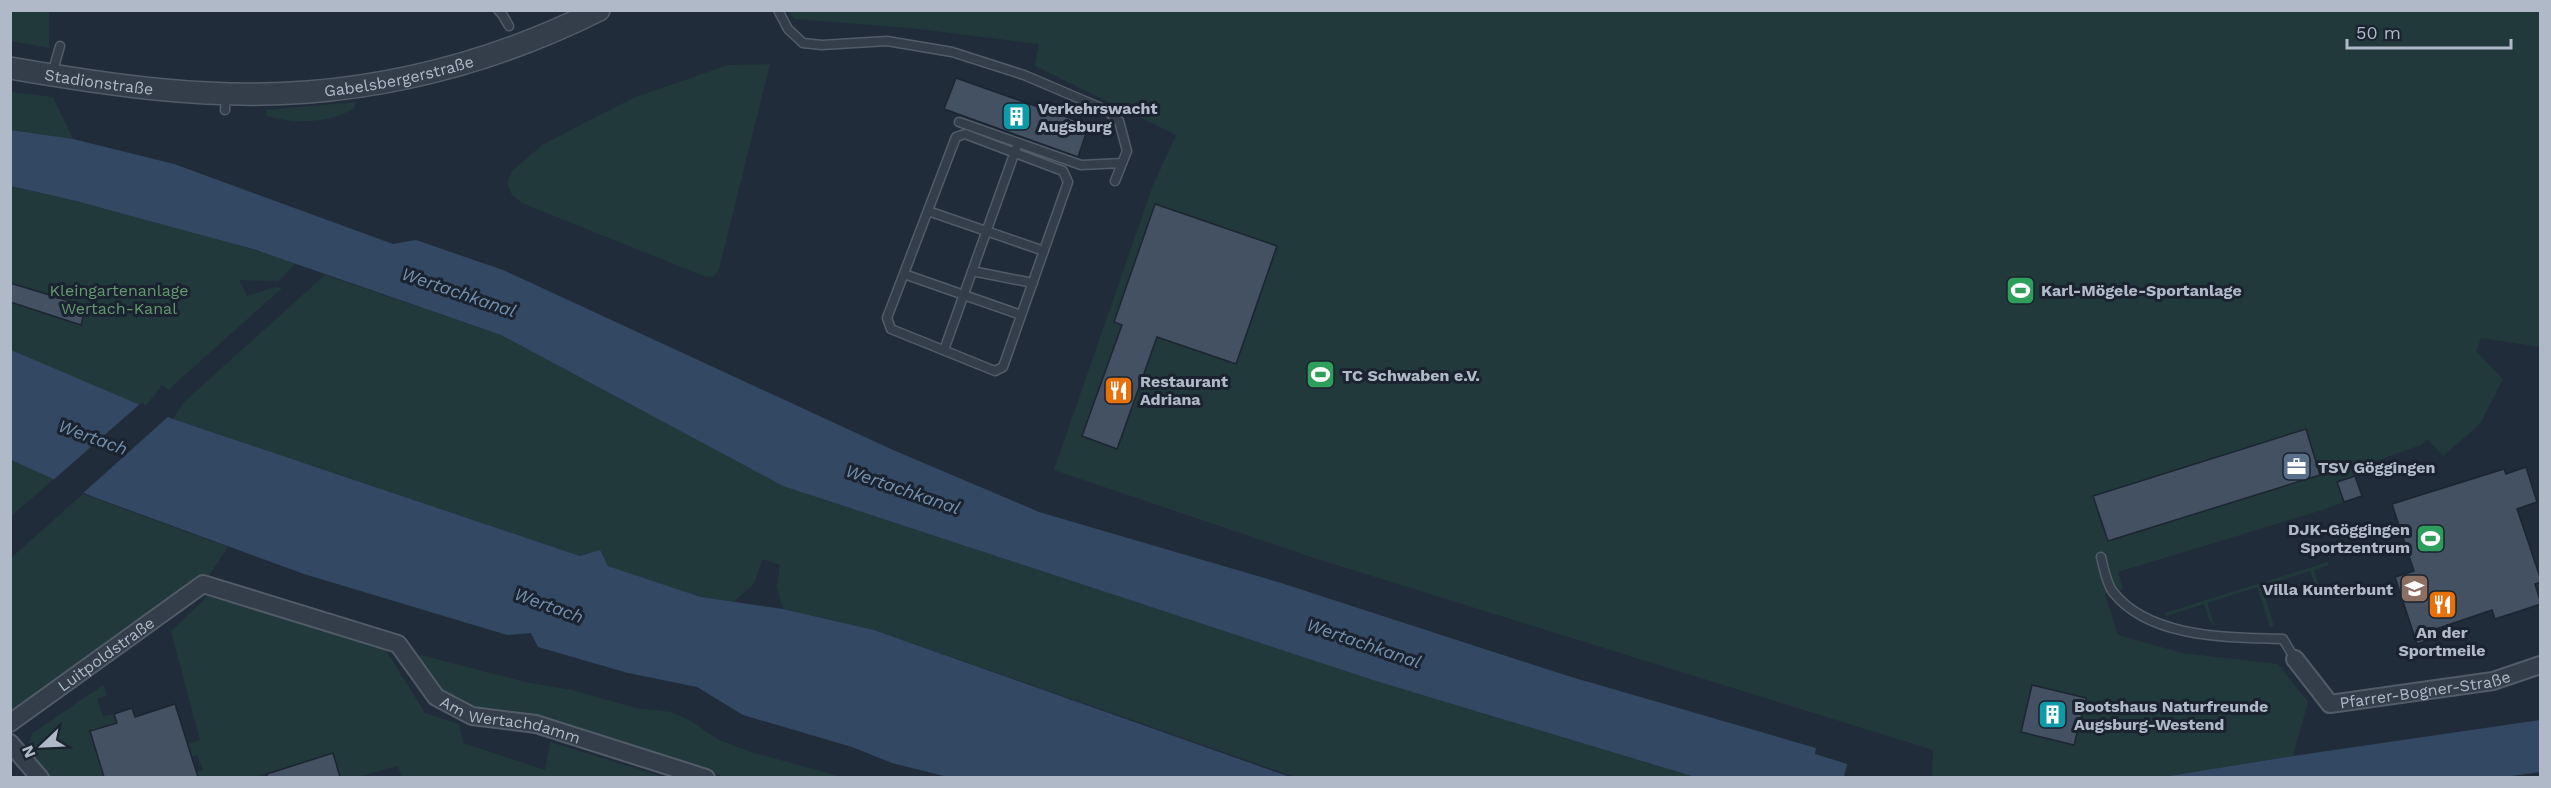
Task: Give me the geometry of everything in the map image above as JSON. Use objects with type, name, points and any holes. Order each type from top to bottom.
[{"type":"street","name":"Gabelsbergerstraße","points":[[187,91],[225,101],[373,87],[496,53],[567,18],[599,10]]},
{"type":"street","name":"Stadionstraße","points":[[10,68],[94,82],[187,91]]},
{"type":"street","name":"Luitpoldstraße","points":[[10,723],[203,584]]},
{"type":"street","name":"Am Wertachdamm","points":[[203,584],[398,644],[436,698],[472,716],[536,724],[706,777]]},
{"type":"street","name":"Pfarrer-Bogner-Straße","points":[[2295,659],[2330,704],[2493,681],[2541,665]]},
{"type":"street","points":[[10,743],[40,777]]},
{"type":"lane","points":[[778,10],[788,29],[803,43],[822,45],[887,41],[952,52],[1024,75],[1106,110],[1119,121],[1127,151],[1115,181]]},
{"type":"lane","points":[[501,12],[509,26]]},
{"type":"lane","points":[[52,75],[60,46]]},
{"type":"lane","points":[[959,122],[1081,165],[1122,163]]},
{"type":"lane","points":[[965,134],[1063,171],[1068,182],[1004,367],[994,371],[891,329],[887,318],[928,211],[956,136],[965,134]]},
{"type":"lane","points":[[944,350],[1018,143]]},
{"type":"lane","points":[[928,211],[1044,250]]},
{"type":"lane","points":[[972,272],[1033,283]]},
{"type":"lane","points":[[904,274],[1021,315]]},
{"type":"lane","points":[[2101,557],[2113,591],[2146,620],[2202,635],[2283,639],[2295,659]]},
{"type":"green space","points":[[10,11],[49,11],[49,48],[11,41]]},
{"type":"green space","name":"Karl-Mögele-Sportanlage","points":[[789,11],[2540,11],[2540,347],[2481,338],[2476,351],[2503,379],[2480,424],[2443,456],[2427,439],[2421,445],[2353,469],[2362,496],[2118,572],[2123,589],[2105,594],[2118,635],[2182,653],[2278,664],[2308,702],[2293,756],[2163,777],[1932,777],[1933,750],[1314,558],[1054,470],[1152,188],[1176,135],[1035,66],[1039,44],[910,28],[794,19]]},
{"type":"green space","points":[[770,64],[719,269],[714,277],[704,276],[522,203],[512,195],[507,183],[512,171],[542,145],[633,98],[728,65]]},
{"type":"green space","points":[[10,92],[53,97],[73,139],[11,130]]},
{"type":"green space","points":[[356,102],[354,108],[345,113],[323,120],[277,119],[267,116],[266,110]]},
{"type":"green space","name":"Kleingartenanlage Wertach-Kanal","points":[[11,186],[225,241],[296,263],[279,281],[239,280],[247,296],[275,287],[282,288],[168,390],[162,385],[144,408],[11,350]]},
{"type":"green space","points":[[325,275],[501,335],[783,486],[1376,681],[1695,777],[1295,777],[874,630],[783,609],[777,587],[780,565],[762,559],[755,582],[734,602],[701,597],[608,566],[600,551],[580,556],[173,419],[183,403]]},
{"type":"green space","points":[[11,460],[54,479],[11,516]]},
{"type":"green space","points":[[83,494],[228,547],[203,584],[11,723],[11,558]]},
{"type":"green space","points":[[2328,562],[2329,565],[2314,570],[2321,593],[2321,602],[2310,571],[2262,586],[2274,626],[2270,627],[2257,587],[2207,603],[2215,627],[2209,620],[2204,604],[2166,616],[2165,613]]},
{"type":"green space","points":[[208,596],[384,647],[425,713],[459,724],[463,743],[545,770],[550,742],[663,777],[402,778],[398,766],[357,777],[340,777],[332,753],[255,777],[180,777],[203,770],[197,755],[192,757],[188,744],[200,740],[171,631]]},
{"type":"green space","points":[[413,653],[525,682],[572,690],[636,708],[671,712],[689,720],[719,740],[751,752],[842,777],[725,777],[629,745],[483,710],[447,697],[432,685]]},
{"type":"green space","points":[[103,685],[107,695],[97,699],[103,716],[114,714],[117,723],[90,732],[104,777],[48,777],[31,758],[29,747],[33,733]]},
{"type":"water","name":"Wertachkanal","points":[[11,130],[73,139],[174,164],[393,244],[416,240],[503,270],[893,450],[1039,512],[1278,582],[1568,676],[1816,748],[1815,754],[1847,764],[1844,777],[1695,777],[1376,681],[783,486],[501,335],[253,249],[76,201],[11,186]]},
{"type":"water","name":"Wertach","points":[[11,350],[173,419],[580,556],[600,550],[608,566],[701,597],[783,609],[874,630],[1290,777],[948,777],[892,763],[852,747],[743,715],[697,687],[628,673],[538,647],[531,633],[507,635],[304,574],[91,496],[11,460]]},
{"type":"water","points":[[2540,720],[2540,772],[2498,778],[2163,777],[2293,756]]},
{"type":"pier","points":[[141,403],[170,415],[81,495],[52,481]]},
{"type":"building","name":"Verkehrswacht Augsburg","points":[[956,78],[1089,125],[1078,157],[944,109]]},
{"type":"building","points":[[1155,204],[1277,246],[1236,364],[1157,337],[1117,449],[1082,436],[1122,325],[1114,322]]},
{"type":"building","points":[[10,283],[86,306],[81,325],[10,302]]},
{"type":"building","points":[[2306,429],[2320,475],[2108,541],[2093,496]]},
{"type":"building","points":[[2526,467],[2537,502],[2517,509],[2541,580],[2535,584],[2541,604],[2495,619],[2492,610],[2436,629],[2439,637],[2417,644],[2395,577],[2414,571],[2392,504],[2504,469],[2506,474]]},
{"type":"building","points":[[2355,476],[2362,496],[2344,502],[2337,482]]},
{"type":"building","name":"Bootshaus Naturfreunde Augsburg-Westend","points":[[2032,685],[2086,698],[2074,745],[2021,732]]},
{"type":"building","points":[[175,704],[198,777],[104,777],[90,731],[117,723],[114,714],[132,708],[135,717]]},
{"type":"building","points":[[333,753],[340,777],[267,777],[267,774]]},
{"type":"place","name":"Verkehrswacht Augsburg","points":[[1017,117]]},
{"type":"place","name":"Karl-Mögele-Sportanlage","points":[[2020,290]]},
{"type":"place","name":"TC Schwaben e.V.","points":[[1321,375]]},
{"type":"place","name":"Restaurant Adriana","points":[[1119,390]]},
{"type":"place","name":"TSV Göggingen","points":[[2297,467]]},
{"type":"place","name":"DJK-Göggingen Sportzentrum","points":[[2431,538]]},
{"type":"place","name":"Villa Kunterbunt","points":[[2414,589]]},
{"type":"place","name":"An der Sportmeile","points":[[2442,604]]},
{"type":"place","name":"Bootshaus Naturfreunde Augsburg-Westend","points":[[2053,715]]}]
